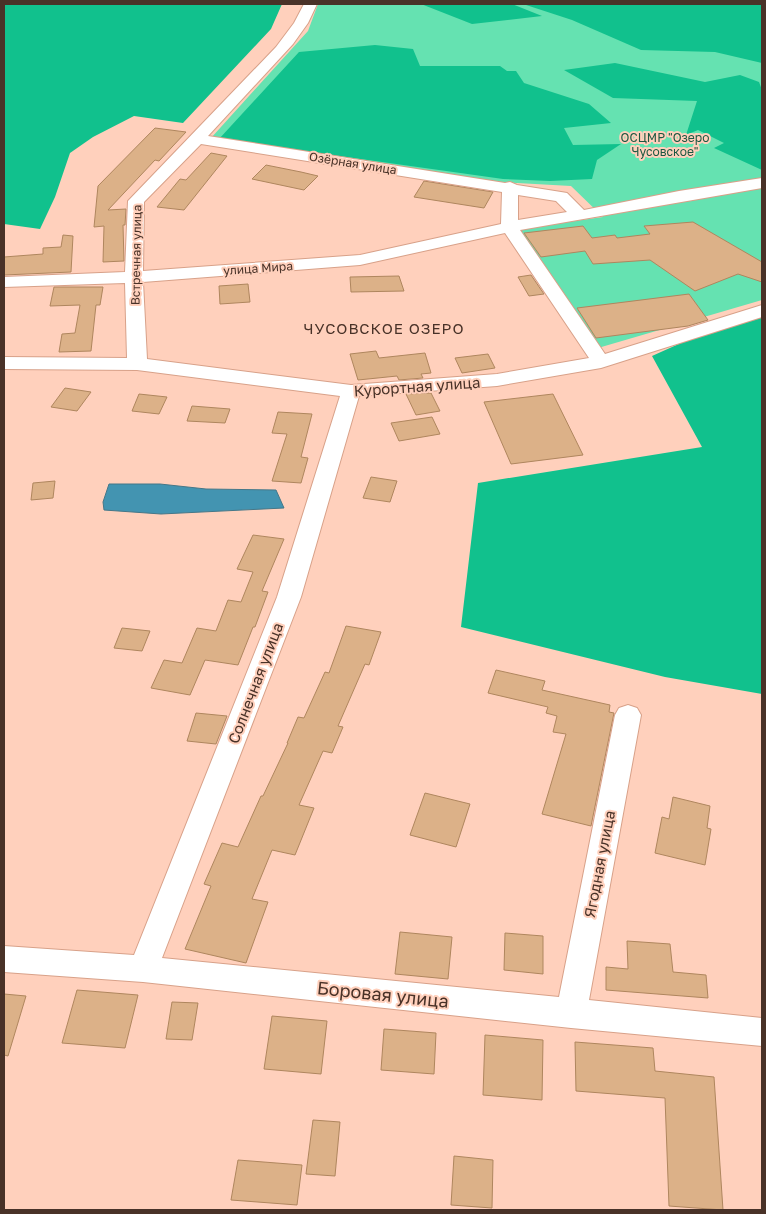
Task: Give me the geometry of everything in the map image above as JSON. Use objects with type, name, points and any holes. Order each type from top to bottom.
[{"type":"street","name":"Встречная улица","points":[[136,364],[134,277],[136,201],[197,139],[282,47],[305,18],[310,4]]},
{"type":"street","name":"Озёрная улица","points":[[197,139],[561,196],[580,216]]},
{"type":"street","name":"улица Мира","points":[[4,282],[134,277],[360,260],[509,226],[580,216],[679,196],[762,183]]},
{"type":"street","points":[[510,187],[509,226],[601,362]]},
{"type":"street","name":"Курортная улица","points":[[4,363],[136,364],[350,391],[497,380],[601,362],[762,311]]},
{"type":"street","name":"Солнечная улица","points":[[143,969],[290,596],[350,391]]},
{"type":"street","name":"Ягодная улица","points":[[571,1014],[628,715]]},
{"type":"street","name":"Боровая улица","points":[[4,959],[143,969],[762,1032]]},
{"type":"green space","points":[[4,4],[282,4],[271,29],[183,123],[134,116],[93,137],[70,153],[55,197],[40,229],[4,224]]},
{"type":"green space","name":"ОСЦМР \"Озеро Чусовское\"","points":[[318,4],[541,4],[762,41],[762,300],[598,348],[518,229],[603,217],[571,186],[501,182],[211,138],[308,31]]},
{"type":"green space","points":[[421,4],[512,4],[542,16],[472,24]]},
{"type":"green space","points":[[523,4],[762,4],[762,63],[715,52],[641,50],[572,20]]},
{"type":"green space","points":[[375,45],[413,49],[420,66],[500,66],[507,71],[516,71],[524,83],[589,104],[611,123],[564,128],[573,145],[621,144],[597,160],[592,179],[550,181],[503,179],[219,139],[299,52]]},
{"type":"green space","points":[[615,63],[705,82],[740,75],[759,82],[762,90],[762,170],[714,148],[724,143],[698,130],[686,135],[697,101],[613,98],[564,70]]},
{"type":"green space","points":[[762,315],[762,694],[665,677],[461,627],[478,483],[702,447],[652,356],[739,317]]},
{"type":"water","points":[[109,484],[160,484],[206,489],[276,490],[284,508],[161,514],[104,510],[103,502]]},
{"type":"building","points":[[155,128],[186,132],[159,161],[155,160],[108,210],[126,209],[125,225],[123,225],[124,261],[103,262],[104,226],[94,227],[98,186]]},
{"type":"building","points":[[211,153],[227,156],[184,210],[157,207],[180,179],[186,180]]},
{"type":"building","points":[[266,165],[318,176],[304,190],[252,179]]},
{"type":"building","points":[[424,181],[493,192],[484,208],[414,197]]},
{"type":"building","points":[[693,222],[762,262],[762,282],[738,274],[695,291],[650,260],[593,264],[585,251],[541,257],[524,233],[583,226],[592,238],[615,235],[617,238],[650,234],[644,226]]},
{"type":"building","points":[[63,235],[73,236],[71,272],[4,275],[4,257],[43,254],[43,248],[61,247]]},
{"type":"building","points":[[531,275],[544,294],[529,296],[518,277]]},
{"type":"building","points":[[399,276],[404,291],[351,292],[350,277]]},
{"type":"building","points":[[248,284],[250,302],[220,304],[219,286]]},
{"type":"building","points":[[54,287],[103,287],[100,305],[96,305],[91,351],[59,352],[62,334],[75,333],[80,305],[50,306]]},
{"type":"building","points":[[689,294],[708,320],[688,326],[596,338],[577,308]]},
{"type":"building","points":[[376,351],[379,358],[425,353],[431,373],[421,374],[423,378],[399,380],[397,376],[358,380],[350,354]]},
{"type":"building","points":[[488,354],[495,368],[462,373],[455,358]]},
{"type":"building","points":[[65,388],[91,392],[77,411],[51,407]]},
{"type":"building","points":[[431,393],[440,411],[416,415],[406,394]]},
{"type":"building","points":[[139,394],[167,397],[159,414],[132,411]]},
{"type":"building","points":[[553,394],[583,455],[511,464],[484,402]]},
{"type":"building","points":[[192,406],[230,409],[225,423],[187,421]]},
{"type":"building","points":[[278,412],[312,414],[301,457],[308,458],[301,483],[272,481],[287,434],[272,433]]},
{"type":"building","points":[[432,417],[440,434],[399,441],[391,423]]},
{"type":"building","points":[[371,477],[397,481],[390,502],[363,498]]},
{"type":"building","points":[[55,481],[53,498],[31,500],[33,483]]},
{"type":"building","points":[[253,535],[284,539],[262,591],[268,592],[238,665],[205,660],[190,695],[151,688],[164,660],[182,663],[197,628],[216,631],[228,600],[241,602],[253,572],[237,569]]},
{"type":"building","points":[[346,626],[381,632],[369,665],[365,664],[338,726],[343,727],[332,753],[323,751],[299,805],[314,808],[295,855],[272,850],[252,899],[268,902],[246,963],[185,949],[211,886],[204,884],[222,843],[238,847],[288,743],[298,717],[304,718],[325,672],[329,673]]},
{"type":"building","points":[[122,628],[150,631],[142,651],[114,648]]},
{"type":"building","points":[[496,670],[545,681],[542,690],[610,705],[609,712],[614,713],[591,826],[542,814],[566,734],[553,732],[557,716],[546,713],[548,707],[488,693]]},
{"type":"building","points":[[196,713],[227,716],[216,744],[187,741]]},
{"type":"building","points":[[425,793],[470,804],[456,847],[410,835]]},
{"type":"building","points":[[673,797],[710,806],[707,828],[711,829],[705,865],[655,853],[662,817],[669,819]]},
{"type":"building","points":[[400,932],[452,937],[448,979],[395,974]]},
{"type":"building","points":[[505,933],[543,936],[543,974],[504,970]]},
{"type":"building","points":[[627,941],[670,944],[673,972],[706,975],[708,998],[606,990],[606,967],[628,969]]},
{"type":"building","points":[[77,990],[138,995],[125,1048],[62,1043]]},
{"type":"building","points":[[4,994],[26,996],[8,1056],[4,1055]]},
{"type":"building","points":[[172,1002],[198,1003],[192,1040],[166,1039]]},
{"type":"building","points":[[272,1016],[327,1021],[321,1074],[264,1069]]},
{"type":"building","points":[[384,1029],[436,1033],[434,1074],[381,1070]]},
{"type":"building","points":[[485,1035],[543,1040],[542,1100],[483,1095]]},
{"type":"building","points":[[575,1042],[653,1048],[655,1071],[714,1077],[723,1210],[669,1206],[665,1098],[576,1091]]},
{"type":"building","points":[[313,1120],[340,1122],[335,1176],[306,1174]]},
{"type":"building","points":[[454,1156],[493,1160],[492,1208],[451,1205]]},
{"type":"building","points":[[238,1160],[302,1165],[297,1205],[231,1200]]},
{"type":"district","name":"ЧУСОВСКОЕ ОЗЕРО","points":[[384,328]]}]
